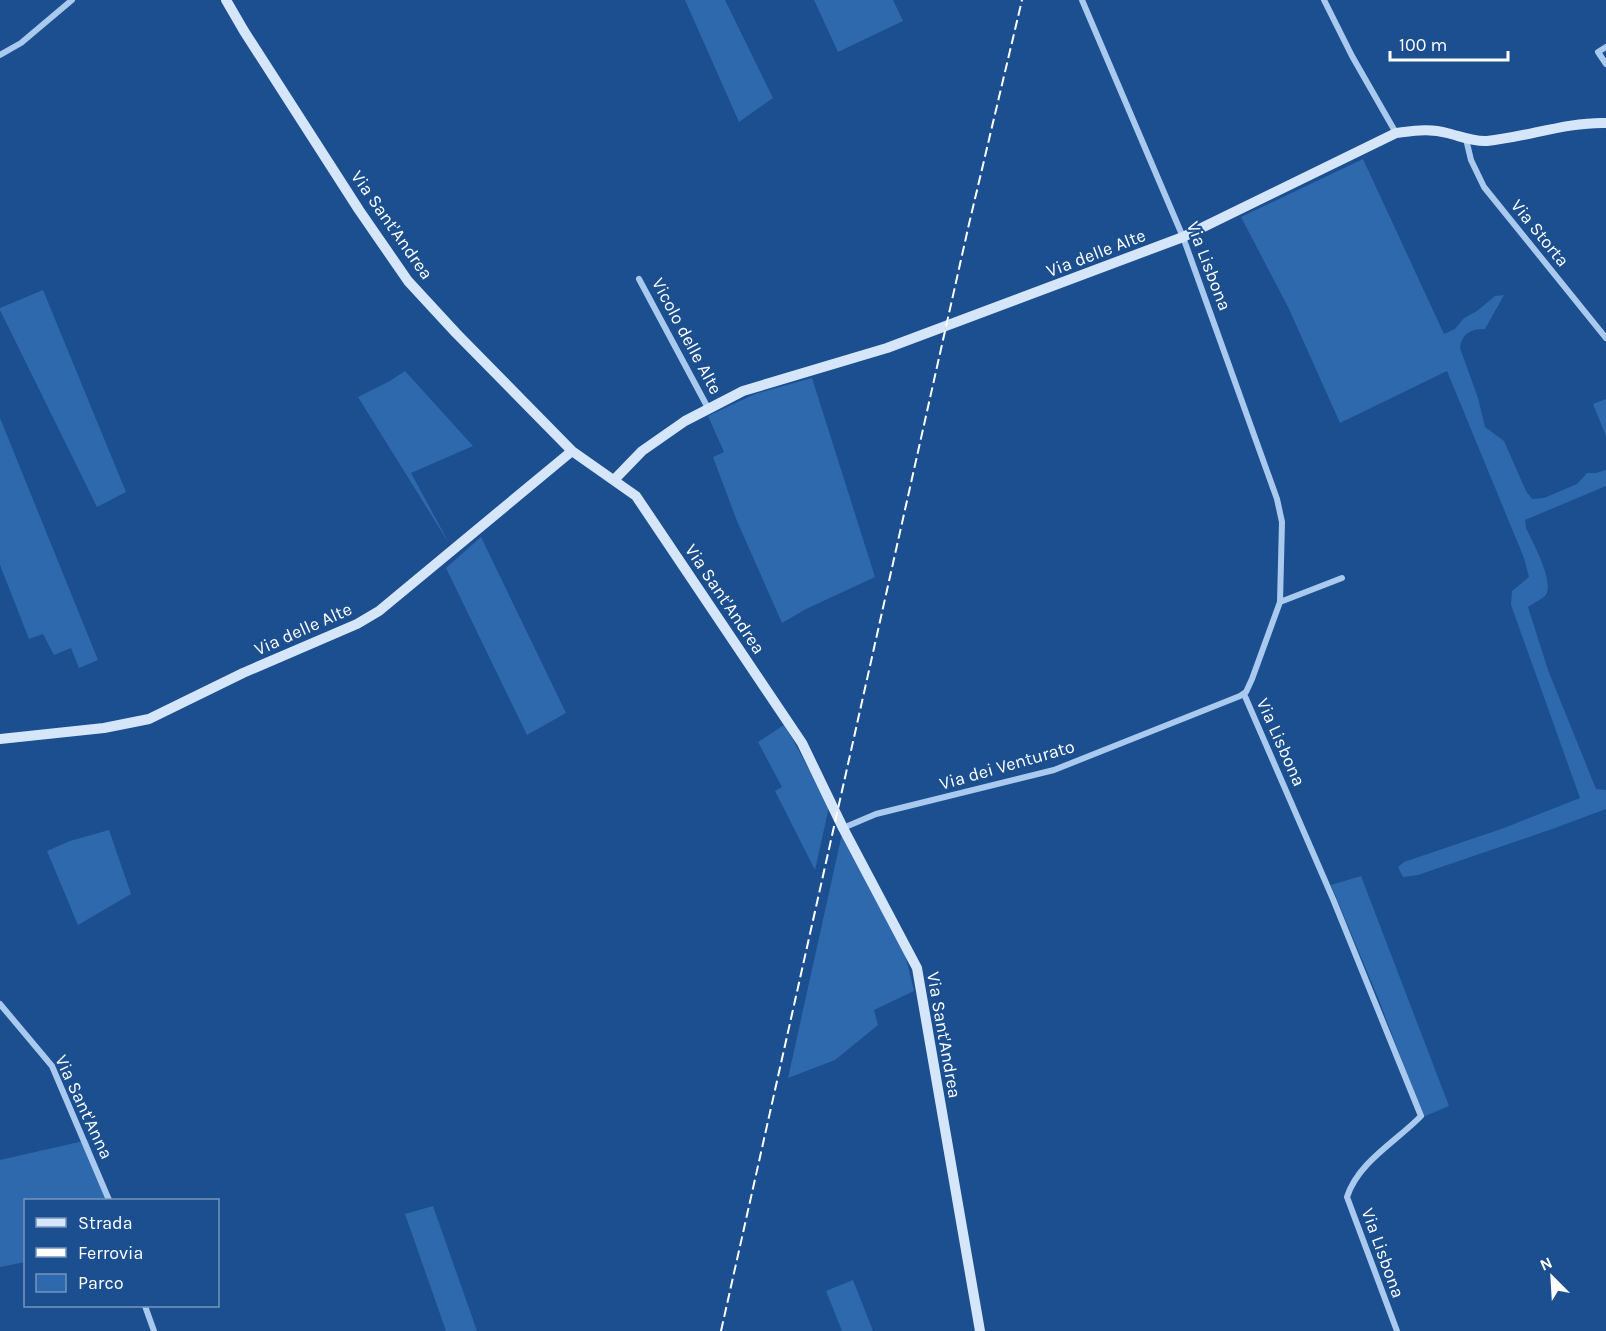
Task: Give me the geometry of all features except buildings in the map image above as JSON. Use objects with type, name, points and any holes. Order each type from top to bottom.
[{"type":"street","points":[[0,54],[21,43],[72,0]]},
{"type":"street","name":"Via Sant'Andrea","points":[[226,0],[314,140],[408,281],[572,451],[636,496],[802,743],[843,828],[916,968],[980,1331]]},
{"type":"street","name":"Via Lisbona","points":[[1082,0],[1183,237],[1277,499],[1282,522],[1281,602],[1252,679],[1244,694],[1333,898],[1421,1116],[1378,1154],[1357,1178],[1347,1197],[1396,1331]]},
{"type":"street","points":[[1324,0],[1352,56],[1396,133]]},
{"type":"street","points":[[1606,46],[1598,52],[1606,64]]},
{"type":"street","name":"Via delle Alte","points":[[614,480],[642,451],[708,408],[743,391],[887,348],[1183,237],[1396,133],[1422,130],[1445,132],[1466,139],[1484,141],[1558,128],[1606,123]]},
{"type":"street","name":"Via Storta","points":[[1466,139],[1484,188],[1606,338]]},
{"type":"street","name":"Vicolo delle Alte","points":[[639,279],[708,408]]},
{"type":"street","name":"Via delle Alte","points":[[0,739],[104,728],[149,719],[243,673],[357,624],[379,611],[572,451]]},
{"type":"street","points":[[1281,602],[1342,578]]},
{"type":"street","name":"Via dei Venturato","points":[[843,828],[876,814],[1054,770],[1244,694]]},
{"type":"street","name":"Via Sant'Anna","points":[[0,1004],[52,1065],[109,1199]]},
{"type":"street","points":[[146,1307],[154,1331]]},
{"type":"green space","points":[[685,0],[725,0],[773,98],[739,122]]},
{"type":"green space","points":[[814,0],[893,0],[903,21],[838,52]]},
{"type":"green space","points":[[1363,159],[1444,334],[1455,329],[1464,318],[1477,311],[1495,296],[1504,295],[1485,329],[1475,330],[1465,335],[1460,348],[1478,398],[1485,427],[1504,441],[1526,491],[1532,499],[1544,498],[1577,484],[1587,473],[1606,470],[1606,486],[1525,520],[1526,528],[1542,562],[1548,582],[1545,596],[1528,607],[1548,670],[1596,789],[1606,790],[1606,809],[1418,875],[1403,877],[1398,867],[1404,862],[1504,828],[1580,798],[1511,605],[1512,591],[1529,577],[1524,558],[1447,371],[1340,423],[1289,309],[1241,217]]},
{"type":"green space","points":[[43,290],[126,492],[97,507],[0,310],[0,308]]},
{"type":"green space","points":[[405,371],[473,446],[411,473],[450,545],[358,397]]},
{"type":"green space","points":[[812,378],[875,577],[806,609],[782,623],[737,521],[713,457],[724,452],[708,416],[755,394]]},
{"type":"green space","points":[[1606,399],[1606,436],[1593,404]]},
{"type":"green space","points":[[0,418],[98,660],[79,668],[71,648],[54,655],[43,634],[29,639],[0,565]]},
{"type":"green space","points":[[481,537],[566,713],[527,735],[446,568]]},
{"type":"green space","points":[[784,725],[829,807],[815,870],[775,791],[782,787],[758,742]]},
{"type":"green space","points":[[109,830],[131,894],[78,925],[47,851],[70,841]]},
{"type":"green space","points":[[842,834],[904,950],[914,991],[874,1010],[878,1025],[835,1060],[788,1078]]},
{"type":"green space","points":[[1361,876],[1449,1106],[1423,1117],[1379,1000],[1331,885]]},
{"type":"green space","points":[[88,1140],[107,1199],[24,1199],[24,1262],[0,1267],[0,1160]]},
{"type":"green space","points":[[433,1206],[477,1331],[446,1331],[405,1214]]},
{"type":"green space","points":[[853,1280],[873,1331],[842,1331],[826,1291]]},
{"type":"railway","points":[[721,1331],[969,224],[1022,0]]}]
